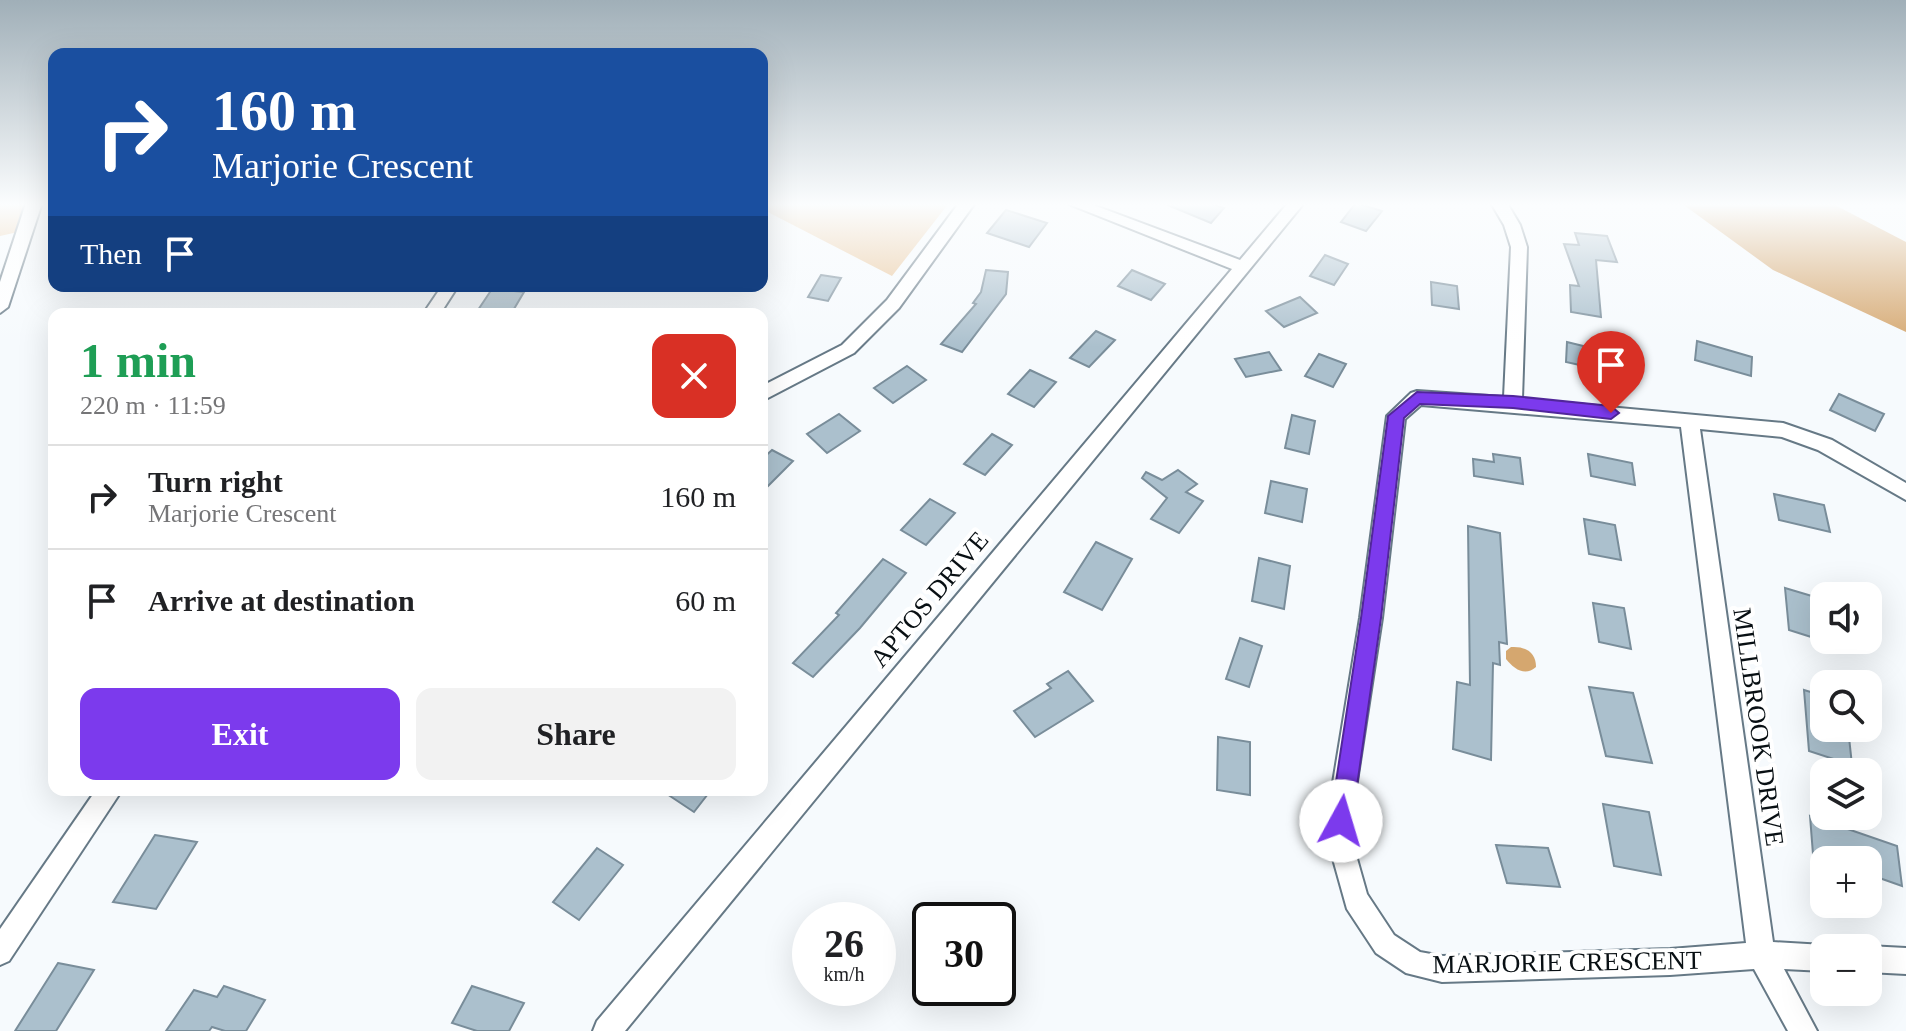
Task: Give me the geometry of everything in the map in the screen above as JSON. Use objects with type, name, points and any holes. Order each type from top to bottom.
[{"type":"street","points":[[0,307],[18,251]]},
{"type":"street","points":[[768,391],[848,349],[893,304],[932,251]]},
{"type":"street","points":[[1200,251],[1242,267]]},
{"type":"street","name":"APTOS DRIVE","points":[[607,1031],[1255,251]]},
{"type":"street","points":[[1513,402],[1519,251]]},
{"type":"street","name":"MARJORIE CRESCENT","points":[[1810,957],[1761,955],[1670,962],[1442,969],[1415,964],[1385,944],[1356,900],[1340,841],[1342,801],[1371,618],[1396,416],[1417,398],[1513,402],[1783,430],[1825,445],[1906,492]]},
{"type":"street","name":"MILLBROOK DRIVE","points":[[1690,421],[1761,955],[1803,1031]]},
{"type":"street","points":[[0,952],[106,796]]},
{"type":"street","points":[[1882,960],[1906,961]]},
{"type":"shaded area","points":[[844,251],[911,251],[892,276]]},
{"type":"shaded area","points":[[1747,251],[1906,251],[1906,332],[1773,270]]},
{"type":"shaded area","points":[[1511,647],[1529,651],[1536,667],[1524,672],[1513,666],[1506,659],[1506,651]]},
{"type":"building","points":[[1567,251],[1613,251],[1617,262],[1596,260],[1601,317],[1571,312],[1570,285],[1579,286]]},
{"type":"building","points":[[1325,255],[1348,264],[1334,285],[1310,276]]},
{"type":"building","points":[[986,270],[1008,272],[1006,294],[962,352],[941,344],[976,304],[973,303],[981,292]]},
{"type":"building","points":[[1132,270],[1165,284],[1151,300],[1118,286]]},
{"type":"building","points":[[821,275],[841,278],[828,301],[808,297]]},
{"type":"building","points":[[1431,282],[1457,286],[1459,309],[1432,305]]},
{"type":"building","points":[[490,292],[524,292],[515,308],[479,308]]},
{"type":"building","points":[[1300,297],[1317,313],[1284,327],[1266,311]]},
{"type":"building","points":[[1096,331],[1115,340],[1089,367],[1070,358]]},
{"type":"building","points":[[1697,341],[1752,357],[1751,376],[1695,360]]},
{"type":"building","points":[[1567,342],[1620,355],[1620,374],[1566,362]]},
{"type":"building","points":[[1269,352],[1281,370],[1246,377],[1235,359]]},
{"type":"building","points":[[1319,354],[1346,364],[1333,387],[1305,376]]},
{"type":"building","points":[[907,366],[926,380],[893,403],[874,388]]},
{"type":"building","points":[[1030,370],[1056,382],[1034,407],[1008,394]]},
{"type":"building","points":[[1839,394],[1884,414],[1875,431],[1830,410]]},
{"type":"building","points":[[839,414],[860,431],[827,453],[807,434]]},
{"type":"building","points":[[1292,415],[1315,421],[1309,454],[1285,448]]},
{"type":"building","points":[[992,434],[1012,445],[985,475],[964,464]]},
{"type":"building","points":[[772,450],[793,461],[768,486],[768,454]]},
{"type":"building","points":[[1493,454],[1520,458],[1523,484],[1474,476],[1473,459],[1494,462]]},
{"type":"building","points":[[1588,454],[1632,463],[1635,485],[1591,476]]},
{"type":"building","points":[[1178,470],[1197,484],[1186,492],[1203,501],[1179,533],[1151,519],[1167,498],[1142,478],[1146,472],[1162,480]]},
{"type":"building","points":[[1271,481],[1307,489],[1302,522],[1265,513]]},
{"type":"building","points":[[1774,494],[1824,505],[1830,532],[1779,520]]},
{"type":"building","points":[[930,499],[955,513],[926,545],[901,530]]},
{"type":"building","points":[[1584,519],[1615,525],[1621,560],[1589,554]]},
{"type":"building","points":[[1468,526],[1500,533],[1507,644],[1499,642],[1500,665],[1493,663],[1491,760],[1453,749],[1457,682],[1470,685]]},
{"type":"building","points":[[1096,542],[1132,559],[1102,610],[1064,592]]},
{"type":"building","points":[[1259,558],[1290,566],[1284,609],[1252,601]]},
{"type":"building","points":[[883,559],[906,573],[860,628],[813,677],[793,663],[839,615],[836,613]]},
{"type":"building","points":[[1785,588],[1810,595],[1810,637],[1789,630]]},
{"type":"building","points":[[1593,603],[1624,608],[1631,649],[1599,642]]},
{"type":"building","points":[[1240,638],[1262,646],[1249,687],[1226,679]]},
{"type":"building","points":[[1068,671],[1093,701],[1035,737],[1014,711],[1051,688],[1047,684]]},
{"type":"building","points":[[1589,687],[1633,693],[1652,763],[1606,756]]},
{"type":"building","points":[[1804,690],[1810,692],[1810,742],[1850,742],[1851,758],[1830,758],[1809,751]]},
{"type":"building","points":[[1218,737],[1250,742],[1250,795],[1217,790]]},
{"type":"building","points":[[670,796],[706,796],[694,812]]},
{"type":"building","points":[[1603,804],[1649,812],[1661,875],[1614,866]]},
{"type":"building","points":[[1811,830],[1851,830],[1897,846],[1902,886],[1882,879],[1882,846],[1812,846]]},
{"type":"building","points":[[155,835],[197,842],[156,909],[113,902]]},
{"type":"building","points":[[1496,845],[1548,848],[1560,887],[1507,883]]},
{"type":"building","points":[[597,848],[623,865],[579,920],[553,902]]},
{"type":"building","points":[[58,963],[94,970],[56,1031],[15,1031]]},
{"type":"building","points":[[224,986],[265,1000],[246,1031],[225,1031],[212,1027],[209,1031],[166,1031],[194,990],[217,997]]},
{"type":"building","points":[[472,986],[524,1003],[509,1031],[477,1031],[452,1023]]},
{"type":"route","points":[[1341,821],[1371,618],[1396,416],[1417,398],[1513,402],[1611,413]]}]
